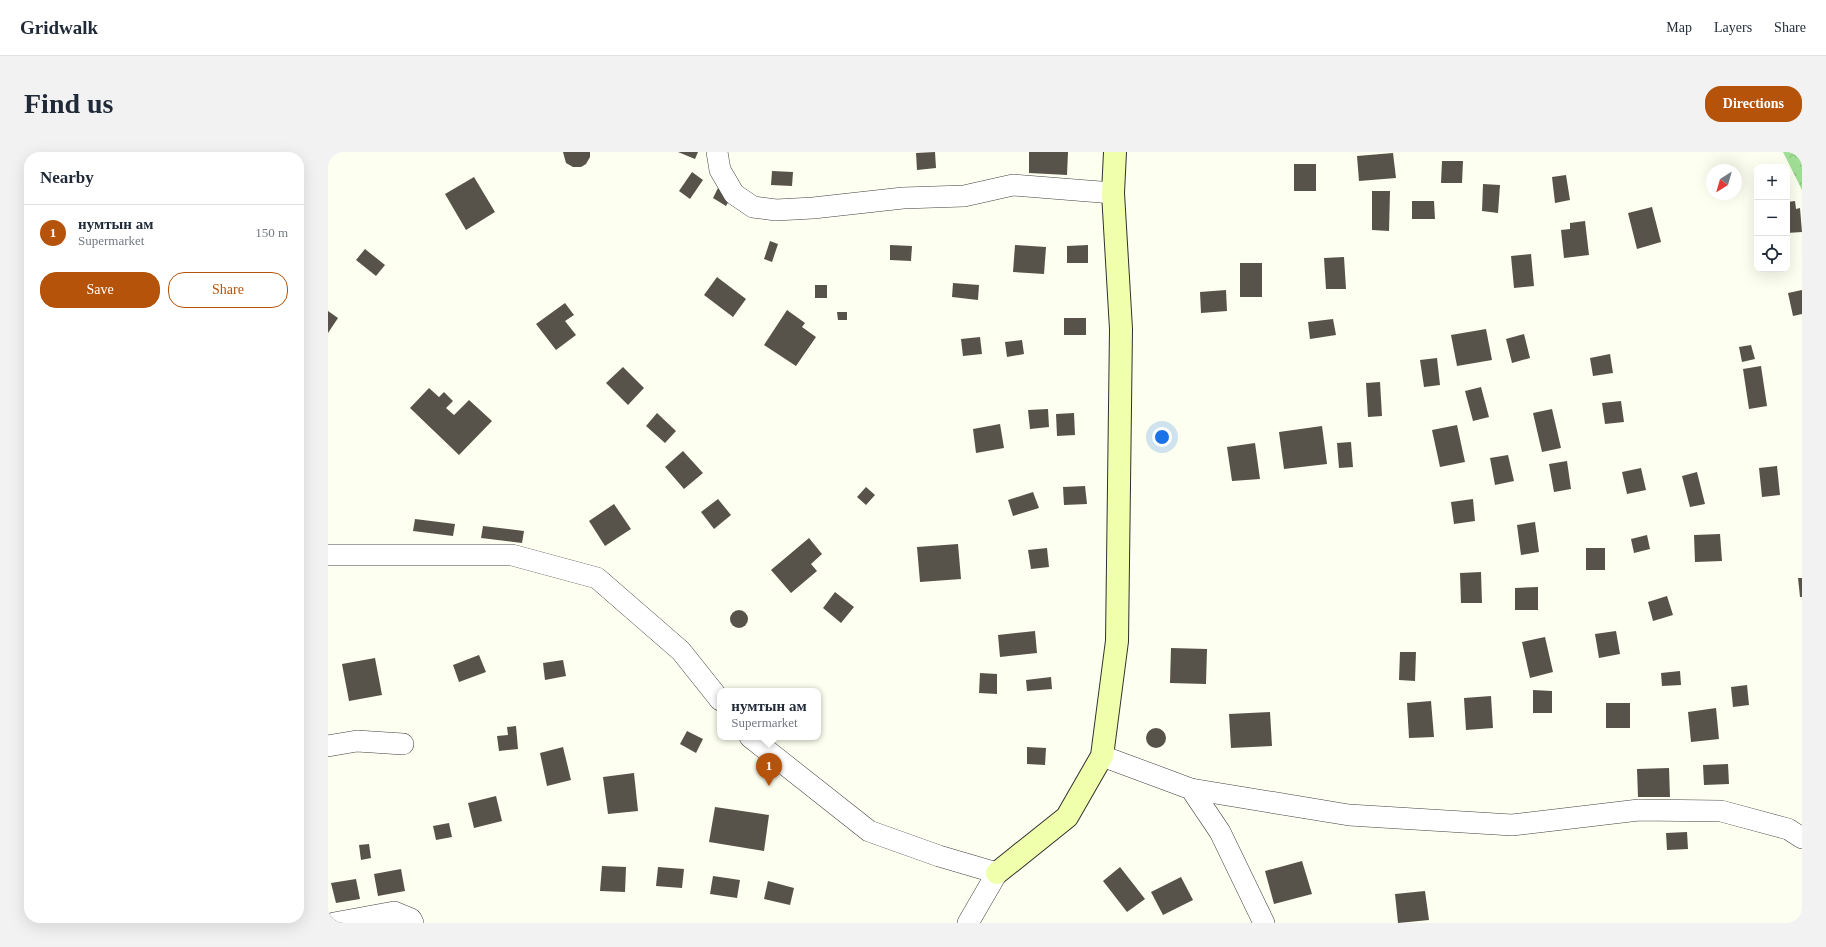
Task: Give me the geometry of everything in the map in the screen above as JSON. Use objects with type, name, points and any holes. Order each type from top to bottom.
[{"type":"main road","points":[[997,873],[1067,817],[1102,756],[1117,641],[1121,329],[1113,193],[1115,152]]},
{"type":"street","points":[[717,152],[720,170],[734,194],[753,207],[776,210],[813,208],[903,198],[964,196],[1013,185],[1113,193]]},
{"type":"street","points":[[328,554],[512,555],[597,578],[681,651],[717,696]]},
{"type":"street","points":[[754,740],[869,831],[938,856],[997,873],[968,923]]},
{"type":"street","points":[[328,746],[357,741],[402,744]]},
{"type":"street","points":[[1102,756],[1190,789],[1349,815],[1512,826],[1639,810],[1721,811],[1788,829],[1802,838]]},
{"type":"street","points":[[1190,789],[1220,832],[1264,923]]},
{"type":"street","points":[[334,923],[394,912],[411,919],[413,923]]},
{"type":"green space","points":[[1783,152],[1802,152],[1802,190],[1790,164]]},
{"type":"building","points":[[563,152],[590,152],[590,157],[586,164],[581,167],[573,167],[566,163]]},
{"type":"building","points":[[678,152],[698,152],[695,159]]},
{"type":"building","points":[[935,152],[936,168],[917,170],[916,153]]},
{"type":"building","points":[[1029,152],[1068,152],[1067,175],[1029,173]]},
{"type":"building","points":[[1393,153],[1396,178],[1359,181],[1357,156]]},
{"type":"building","points":[[1442,161],[1463,161],[1462,183],[1441,183]]},
{"type":"building","points":[[1294,164],[1316,164],[1316,191],[1294,191]]},
{"type":"building","points":[[772,171],[793,172],[792,186],[771,185]]},
{"type":"building","points":[[692,172],[703,180],[690,199],[679,191]]},
{"type":"building","points":[[1566,175],[1570,200],[1555,203],[1552,177]]},
{"type":"building","points":[[474,177],[495,212],[466,230],[445,194]]},
{"type":"building","points":[[1483,184],[1500,185],[1498,213],[1482,211]]},
{"type":"building","points":[[718,188],[732,196],[726,206],[713,198]]},
{"type":"building","points":[[1372,191],[1390,191],[1389,231],[1372,230]]},
{"type":"building","points":[[1412,201],[1434,201],[1435,219],[1412,219]]},
{"type":"building","points":[[1795,201],[1796,209],[1800,208],[1802,232],[1790,233],[1790,202]]},
{"type":"building","points":[[1652,207],[1661,242],[1637,249],[1628,213]]},
{"type":"building","points":[[1585,221],[1589,255],[1564,258],[1561,230],[1570,229],[1570,223]]},
{"type":"building","points":[[770,241],[778,244],[772,262],[764,259]]},
{"type":"building","points":[[890,245],[912,246],[911,261],[890,260]]},
{"type":"building","points":[[1015,245],[1046,247],[1044,274],[1013,272]]},
{"type":"building","points":[[1088,245],[1088,263],[1067,263],[1067,246]]},
{"type":"building","points":[[365,249],[385,265],[376,276],[356,260]]},
{"type":"building","points":[[1531,254],[1534,286],[1514,288],[1511,256]]},
{"type":"building","points":[[1344,257],[1346,289],[1326,289],[1324,258]]},
{"type":"building","points":[[1240,263],[1262,263],[1262,297],[1240,297]]},
{"type":"building","points":[[717,277],[746,299],[733,317],[704,295]]},
{"type":"building","points":[[953,283],[979,285],[978,300],[952,297]]},
{"type":"building","points":[[815,285],[827,285],[827,298],[815,298]]},
{"type":"building","points":[[1226,290],[1227,311],[1201,313],[1200,292]]},
{"type":"building","points":[[1802,290],[1802,314],[1793,316],[1788,293]]},
{"type":"building","points":[[565,303],[574,315],[565,321],[576,335],[556,350],[536,324]]},
{"type":"building","points":[[787,310],[805,323],[802,327],[816,337],[796,366],[764,345]]},
{"type":"building","points":[[328,311],[338,318],[328,333]]},
{"type":"building","points":[[837,312],[847,312],[847,320],[838,320]]},
{"type":"building","points":[[1064,318],[1086,318],[1086,335],[1064,335]]},
{"type":"building","points":[[1333,319],[1336,335],[1310,339],[1308,322]]},
{"type":"building","points":[[1486,329],[1492,360],[1457,366],[1451,335]]},
{"type":"building","points":[[1524,334],[1530,358],[1512,363],[1506,339]]},
{"type":"building","points":[[980,337],[982,354],[963,356],[961,339]]},
{"type":"building","points":[[1022,340],[1024,354],[1007,357],[1005,342]]},
{"type":"building","points":[[1751,345],[1755,359],[1742,362],[1739,347]]},
{"type":"building","points":[[1610,354],[1613,373],[1593,376],[1590,358]]},
{"type":"building","points":[[1437,358],[1440,385],[1424,387],[1420,360]]},
{"type":"building","points":[[1761,366],[1767,406],[1749,409],[1743,369]]},
{"type":"building","points":[[623,367],[644,388],[628,405],[606,383]]},
{"type":"building","points":[[1380,382],[1382,416],[1368,417],[1366,383]]},
{"type":"building","points":[[1481,387],[1489,417],[1473,421],[1465,391]]},
{"type":"building","points":[[429,388],[439,397],[444,392],[453,401],[446,408],[454,415],[469,400],[492,421],[459,455],[410,408]]},
{"type":"building","points":[[1621,401],[1624,422],[1605,424],[1602,403]]},
{"type":"building","points":[[1048,409],[1049,427],[1030,429],[1028,410]]},
{"type":"building","points":[[1552,409],[1561,448],[1542,452],[1533,413]]},
{"type":"building","points":[[657,413],[676,431],[665,443],[646,426]]},
{"type":"building","points":[[1074,413],[1075,435],[1057,436],[1056,414]]},
{"type":"building","points":[[1000,424],[1004,448],[976,453],[973,429]]},
{"type":"building","points":[[1457,425],[1465,462],[1440,467],[1432,430]]},
{"type":"building","points":[[1322,426],[1327,464],[1284,469],[1279,432]]},
{"type":"building","points":[[1351,442],[1353,467],[1339,468],[1337,443]]},
{"type":"building","points":[[1255,443],[1260,479],[1232,481],[1227,447]]},
{"type":"building","points":[[683,451],[703,473],[684,489],[665,467]]},
{"type":"building","points":[[1508,455],[1514,481],[1495,485],[1490,458]]},
{"type":"building","points":[[1567,461],[1571,489],[1554,492],[1549,464]]},
{"type":"building","points":[[1777,466],[1780,495],[1762,497],[1759,468]]},
{"type":"building","points":[[1641,468],[1646,490],[1627,494],[1622,472]]},
{"type":"building","points":[[1697,472],[1705,504],[1690,507],[1682,476]]},
{"type":"building","points":[[1085,486],[1087,504],[1064,505],[1063,487]]},
{"type":"building","points":[[866,487],[875,495],[866,505],[857,497]]},
{"type":"building","points":[[1033,492],[1039,508],[1013,516],[1008,500]]},
{"type":"building","points":[[718,499],[731,515],[714,529],[701,512]]},
{"type":"building","points":[[1473,499],[1475,521],[1454,524],[1451,502]]},
{"type":"building","points":[[614,504],[631,529],[605,546],[589,521]]},
{"type":"building","points":[[415,519],[455,524],[453,536],[413,531]]},
{"type":"building","points":[[1535,522],[1539,552],[1521,555],[1517,525]]},
{"type":"building","points":[[483,526],[524,531],[522,543],[481,538]]},
{"type":"building","points":[[1720,534],[1722,561],[1695,562],[1694,535]]},
{"type":"building","points":[[1647,535],[1650,549],[1634,553],[1631,539]]},
{"type":"building","points":[[809,538],[822,554],[811,564],[817,571],[791,593],[771,570]]},
{"type":"building","points":[[958,544],[961,579],[920,582],[917,547]]},
{"type":"building","points":[[1047,548],[1049,567],[1031,569],[1028,550]]},
{"type":"building","points":[[1586,548],[1605,548],[1605,570],[1586,570]]},
{"type":"building","points":[[1481,572],[1482,603],[1461,603],[1460,573]]},
{"type":"building","points":[[1798,578],[1802,578],[1802,597],[1800,597]]},
{"type":"building","points":[[1538,587],[1538,610],[1515,610],[1515,588]]},
{"type":"building","points":[[835,592],[854,607],[841,623],[823,608]]},
{"type":"building","points":[[1667,596],[1673,615],[1653,621],[1648,602]]},
{"type":"building","points":[[735,610],[743,610],[748,615],[746,626],[743,628],[735,628],[730,623],[730,615]]},
{"type":"building","points":[[1035,631],[1037,653],[1000,657],[998,635]]},
{"type":"building","points":[[1616,631],[1620,654],[1599,658],[1595,634]]},
{"type":"building","points":[[1545,637],[1553,672],[1530,678],[1522,642]]},
{"type":"building","points":[[1171,648],[1207,649],[1206,684],[1170,683]]},
{"type":"building","points":[[1400,652],[1416,652],[1415,681],[1399,680]]},
{"type":"building","points":[[479,655],[486,672],[459,682],[453,665]]},
{"type":"building","points":[[375,658],[382,695],[349,701],[342,664]]},
{"type":"building","points":[[563,660],[566,676],[545,680],[543,663]]},
{"type":"building","points":[[1680,671],[1681,685],[1662,686],[1661,673]]},
{"type":"building","points":[[980,673],[997,674],[997,694],[979,693]]},
{"type":"building","points":[[1051,677],[1052,689],[1027,691],[1026,680]]},
{"type":"building","points":[[1747,685],[1749,705],[1733,707],[1731,687]]},
{"type":"building","points":[[1533,690],[1552,691],[1552,713],[1533,713]]},
{"type":"building","points":[[1491,696],[1493,728],[1466,730],[1464,698]]},
{"type":"building","points":[[1431,701],[1434,737],[1409,738],[1407,703]]},
{"type":"building","points":[[1606,703],[1630,703],[1630,728],[1606,728]]},
{"type":"building","points":[[1716,708],[1719,739],[1691,742],[1688,712]]},
{"type":"building","points":[[1270,712],[1272,746],[1231,748],[1229,714]]},
{"type":"building","points":[[516,726],[518,749],[499,751],[497,736],[508,735],[507,727]]},
{"type":"building","points":[[1156,728],[1163,731],[1166,738],[1163,745],[1156,748],[1149,745],[1146,738],[1149,731]]},
{"type":"building","points":[[687,731],[703,739],[696,753],[680,744]]},
{"type":"building","points":[[563,747],[571,780],[547,786],[540,753]]},
{"type":"building","points":[[1027,747],[1046,748],[1045,765],[1027,764]]},
{"type":"building","points":[[1728,764],[1729,784],[1704,785],[1703,765]]},
{"type":"building","points":[[1669,768],[1670,797],[1638,797],[1637,769]]},
{"type":"building","points":[[634,773],[638,811],[608,814],[603,777]]},
{"type":"building","points":[[496,796],[502,821],[474,828],[468,803]]},
{"type":"building","points":[[715,807],[769,815],[764,851],[709,842]]},
{"type":"building","points":[[449,823],[452,837],[436,840],[433,826]]},
{"type":"building","points":[[1687,832],[1688,849],[1667,850],[1666,833]]},
{"type":"building","points":[[369,844],[371,858],[361,860],[359,845]]},
{"type":"building","points":[[1302,861],[1312,894],[1274,904],[1265,871]]},
{"type":"building","points":[[602,866],[626,867],[625,892],[600,891]]},
{"type":"building","points":[[658,867],[684,869],[682,888],[656,886]]},
{"type":"building","points":[[1120,867],[1145,899],[1127,912],[1103,881]]},
{"type":"building","points":[[401,869],[405,891],[378,896],[374,874]]},
{"type":"building","points":[[713,876],[740,880],[737,898],[710,894]]},
{"type":"building","points":[[1181,877],[1193,900],[1163,915],[1151,892]]},
{"type":"building","points":[[356,879],[360,899],[336,903],[331,883]]},
{"type":"building","points":[[768,881],[794,888],[790,905],[764,899]]},
{"type":"building","points":[[1425,891],[1429,920],[1398,923],[1395,894]]},
{"type":"place","name":"нумтын ам","points":[[769,786]]}]
